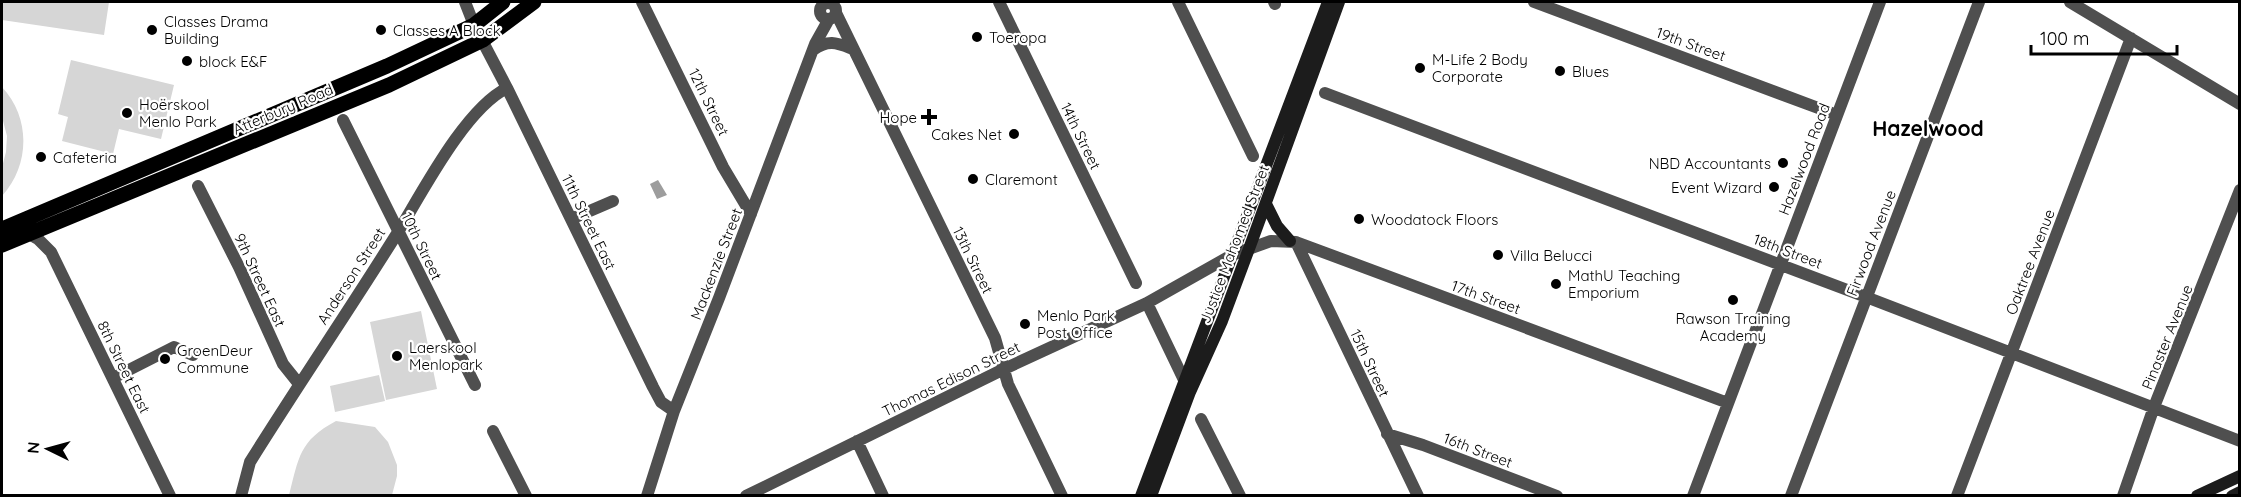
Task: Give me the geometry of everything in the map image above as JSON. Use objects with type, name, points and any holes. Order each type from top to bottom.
[{"type":"main road","name":"Atterbury Road","points":[[2,229],[387,66],[474,25],[502,2]]},
{"type":"main road","name":"Atterbury Road","points":[[2,245],[390,85],[483,40],[534,2]]},
{"type":"main road","name":"Justice Mahomed Street","points":[[1141,495],[1328,2]]},
{"type":"main road","name":"Justice Mahomed Street","points":[[1151,495],[1190,392],[1222,321],[1339,2]]},
{"type":"main road","points":[[1266,204],[1277,226],[1293,241]]},
{"type":"main road","points":[[2197,495],[2240,476]]},
{"type":"main road","points":[[2232,495],[2240,492]]},
{"type":"street","name":"11th Street East","points":[[465,2],[474,25],[659,399],[674,411]]},
{"type":"street","name":"12th Street","points":[[642,2],[723,166],[751,214]]},
{"type":"street","name":"14th Street","points":[[999,2],[1136,283]]},
{"type":"street","points":[[1178,2],[1253,156]]},
{"type":"street","name":"19th Street","points":[[1539,2],[1837,115]]},
{"type":"street","name":"Hazelwood Road","points":[[1693,495],[1880,2]]},
{"type":"street","name":"Firwood Avenue","points":[[1791,495],[1979,2]]},
{"type":"street","points":[[2070,2],[2240,104]]},
{"type":"street","name":"Mackenzie Street","points":[[647,495],[674,411],[828,8]]},
{"type":"street","name":"13th Street","points":[[828,8],[851,45],[995,338],[1008,384],[1062,495]]},
{"type":"street","name":"Oaktree Avenue","points":[[1957,495],[2131,38]]},
{"type":"street","points":[[814,47],[831,42],[851,45]]},
{"type":"street","name":"Anderson Street","points":[[240,495],[250,462],[470,120],[485,103],[507,88]]},
{"type":"street","name":"18th Street","points":[[1325,93],[2240,441]]},
{"type":"street","name":"10th Street","points":[[343,120],[474,385]]},
{"type":"street","name":"9th Street East","points":[[198,186],[239,267],[286,370],[299,384]]},
{"type":"street","name":"Pinaster Avenue","points":[[2123,495],[2154,407],[2240,190]]},
{"type":"street","points":[[571,219],[613,201]]},
{"type":"street","points":[[50,225],[51,252]]},
{"type":"street","points":[[29,234],[38,238],[51,252]]},
{"type":"street","name":"17th Street","points":[[1232,255],[1271,241],[1293,241],[1728,403]]},
{"type":"street","name":"15th Street","points":[[1293,241],[1418,495]]},
{"type":"street","name":"8th Street East","points":[[51,252],[170,495]]},
{"type":"street","name":"Thomas Edison Street","points":[[746,495],[1004,369],[1147,303],[1232,255]]},
{"type":"street","points":[[1147,303],[1184,380]]},
{"type":"street","points":[[113,378],[174,347],[193,355]]},
{"type":"street","points":[[1201,419],[1240,495]]},
{"type":"street","points":[[493,431],[526,495]]},
{"type":"street","name":"16th Street","points":[[1387,434],[1423,445],[1557,495]]},
{"type":"street","points":[[857,441],[883,495]]},
{"type":"shaded area","points":[[2,2],[109,2],[104,35],[2,20]]},
{"type":"shaded area","points":[[71,60],[174,85],[161,139],[119,129],[113,154],[62,141],[68,117],[58,114]]},
{"type":"shaded area","points":[[2,87],[18,113],[23,142],[18,170],[2,196],[2,167],[7,136],[2,117]]},
{"type":"shaded area","points":[[658,180],[667,195],[657,199],[650,184]]},
{"type":"shaded area","points":[[421,311],[437,389],[386,400],[370,322]]},
{"type":"shaded area","points":[[379,375],[385,401],[335,412],[330,386]]},
{"type":"shaded area","points":[[336,421],[375,427],[388,442],[397,465],[397,476],[392,495],[289,495],[302,451],[314,436]]},
{"type":"place","name":"Classes Drama Building","points":[[152,30]]},
{"type":"place","name":"Classes A Block","points":[[381,30]]},
{"type":"place","name":"Toeropa","points":[[977,37]]},
{"type":"place","name":"block E&F","points":[[187,61]]},
{"type":"place","name":"M-Life 2 Body Corporate","points":[[1420,68]]},
{"type":"place","name":"Blues","points":[[1560,71]]},
{"type":"place","name":"Hoërskool Menlo Park","points":[[127,113]]},
{"type":"place","name":"Hope","points":[[929,117]]},
{"type":"place","name":"Cakes Net","points":[[1014,134]]},
{"type":"place","name":"Cafeteria","points":[[41,157]]},
{"type":"place","name":"NBD Accountants","points":[[1783,163]]},
{"type":"place","name":"Claremont","points":[[973,179]]},
{"type":"place","name":"Event Wizard","points":[[1774,187]]},
{"type":"place","name":"Woodatock Floors","points":[[1359,219]]},
{"type":"place","name":"Villa Belucci","points":[[1498,255]]},
{"type":"place","name":"MathU Teaching Emporium","points":[[1556,284]]},
{"type":"place","name":"Rawson Training Academy","points":[[1733,300]]},
{"type":"place","name":"Menlo Park Post Office","points":[[1025,324]]},
{"type":"place","name":"Laerskool Menlopark","points":[[397,356]]},
{"type":"place","name":"GroenDeur Commune","points":[[165,359]]},
{"type":"district","name":"Hazelwood","points":[[1928,128]]}]
